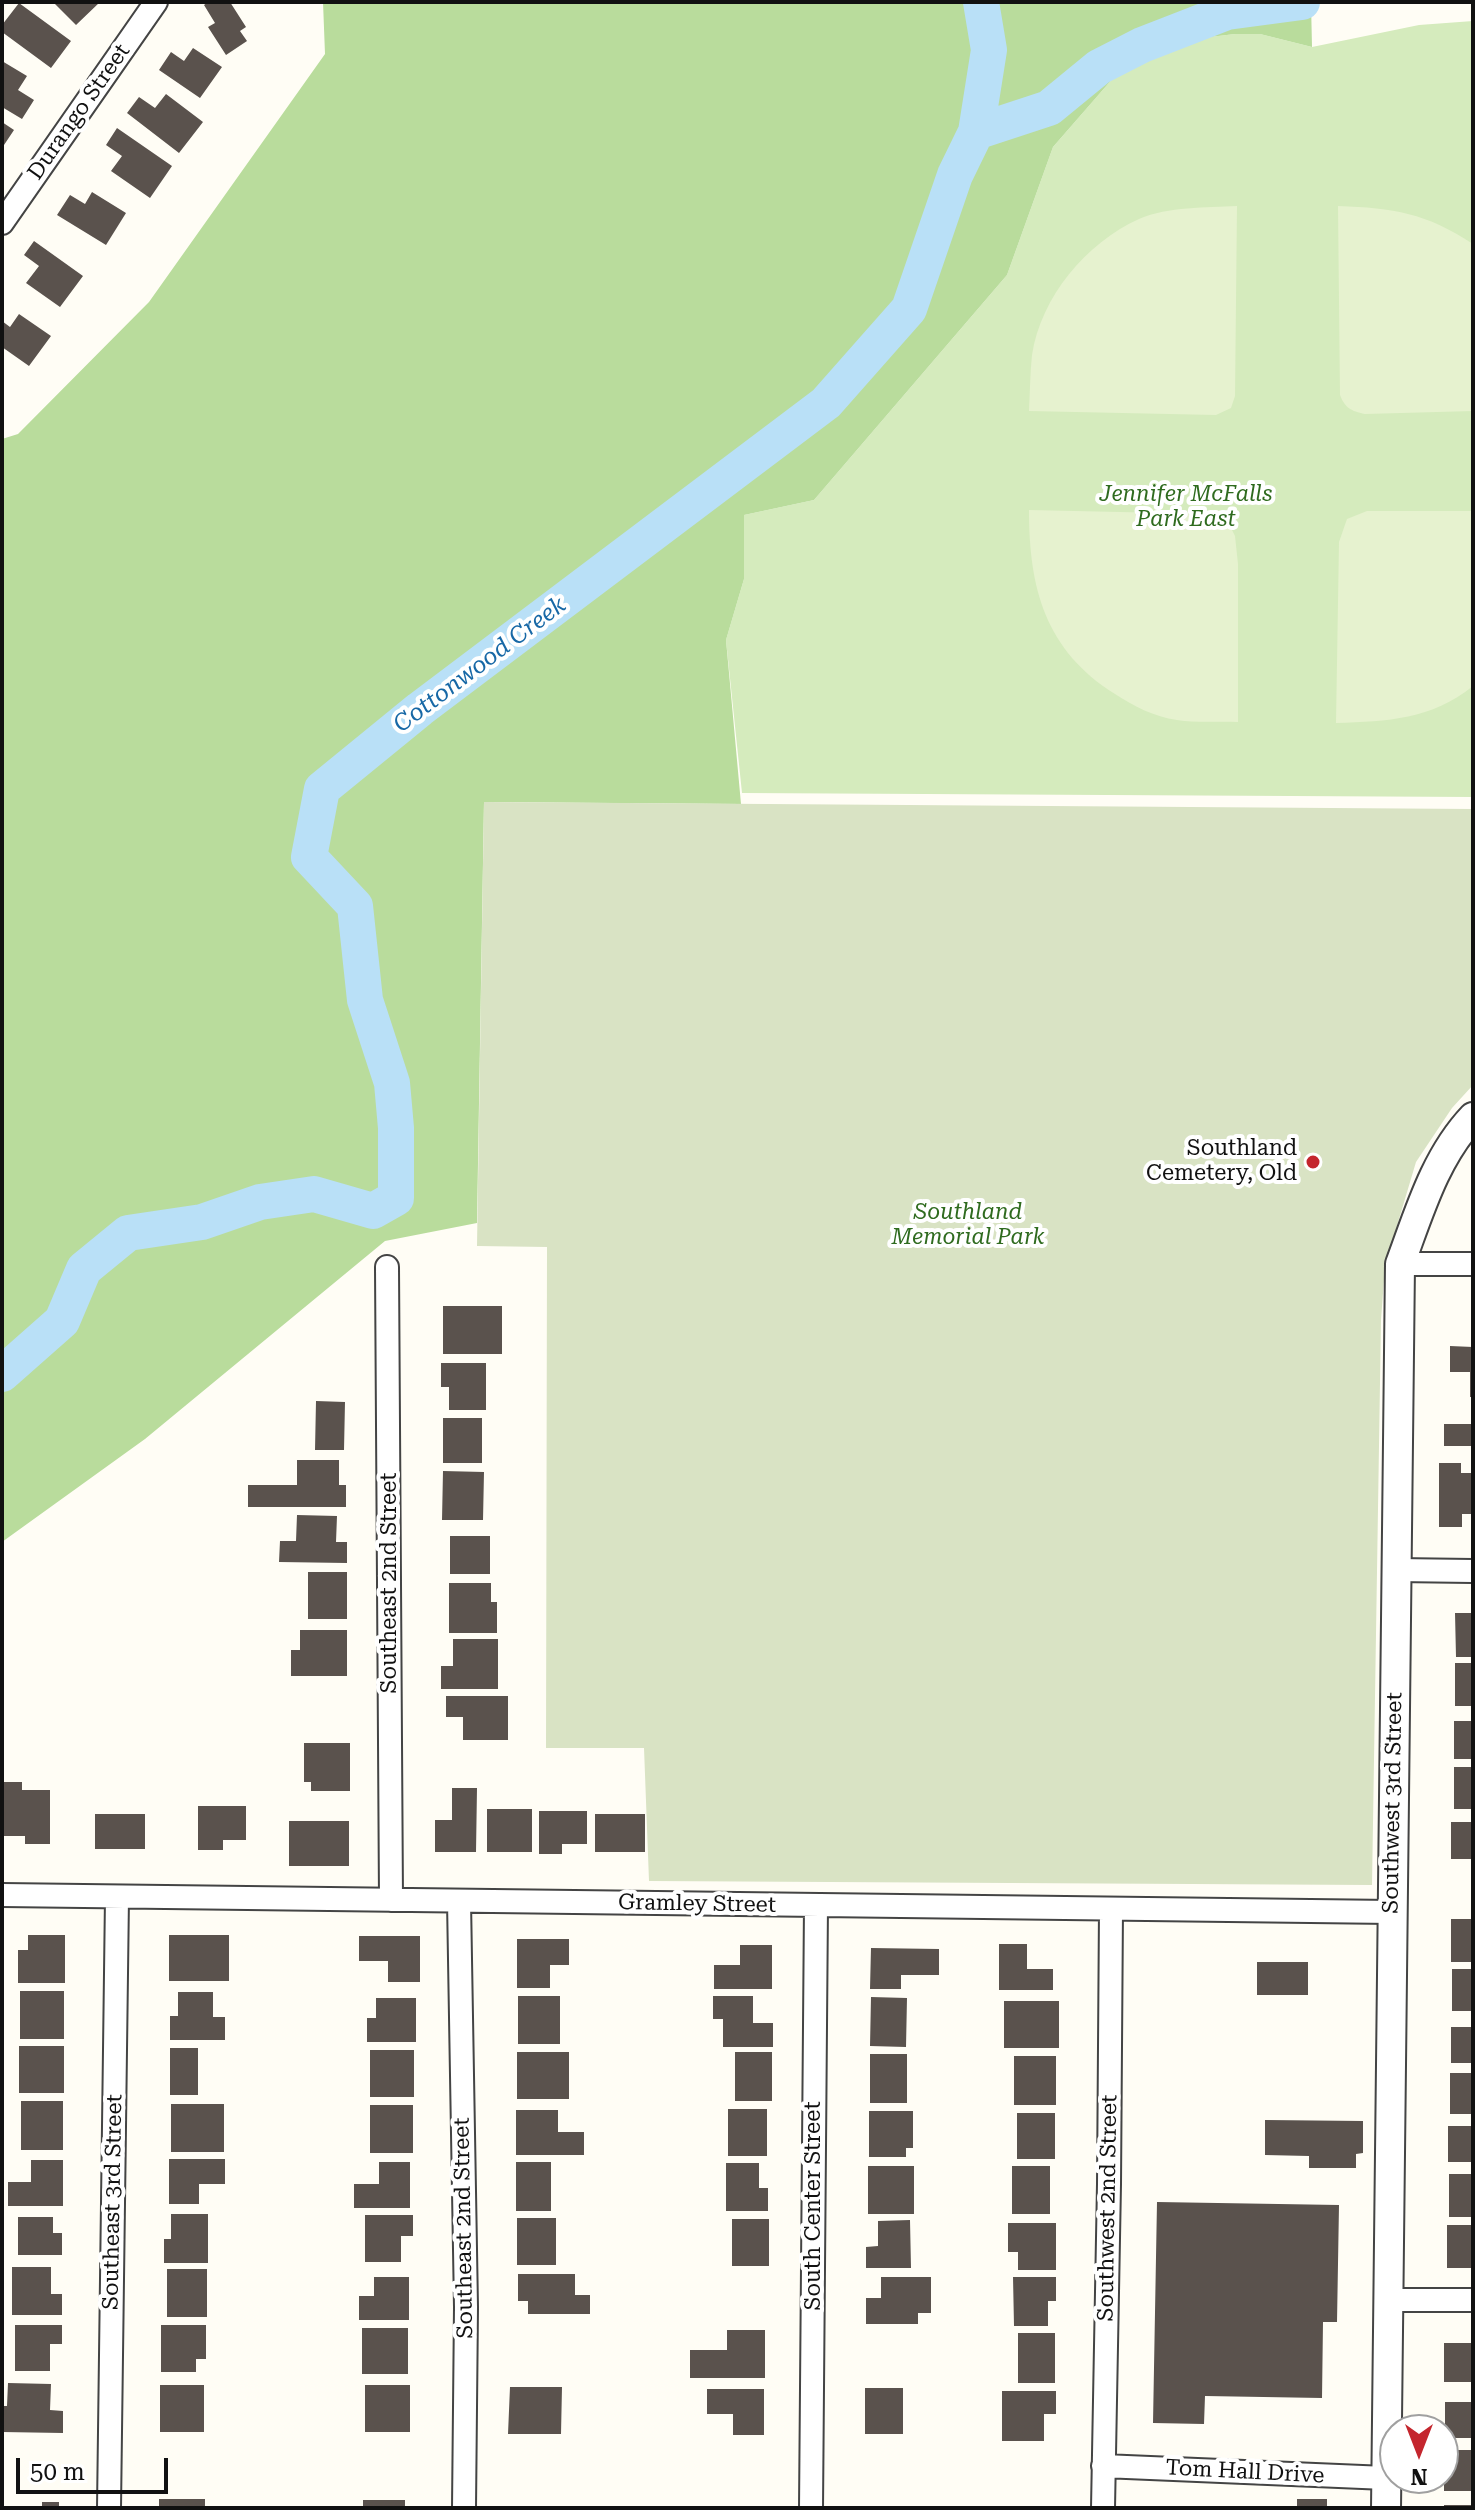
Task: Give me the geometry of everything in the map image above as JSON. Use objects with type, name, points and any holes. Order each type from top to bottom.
[{"type":"street","name":"Durango Street","points":[[2,223],[156,2]]},
{"type":"street","name":"Southwest 3rd Street","points":[[1387,2414],[1400,1264],[1426,1193],[1453,1139],[1473,1117]]},
{"type":"street","points":[[1400,1264],[1473,1264]]},
{"type":"street","name":"Southeast 2nd Street","points":[[387,1267],[391,1900]]},
{"type":"street","points":[[1396,1570],[1473,1571]]},
{"type":"street","name":"Gramley Street","points":[[2,1895],[1392,1912]]},
{"type":"street","name":"Southeast 3rd Street","points":[[109,2508],[117,1897]]},
{"type":"street","name":"Southeast 2nd Street","points":[[459,1901],[466,2307],[464,2508]]},
{"type":"street","name":"South Center Street","points":[[811,2508],[816,1905]]},
{"type":"street","name":"Southwest 2nd Street","points":[[1103,2508],[1111,1909]]},
{"type":"street","points":[[1388,2300],[1473,2300]]},
{"type":"street","name":"Tom Hall Drive","points":[[1103,2466],[1379,2478]]},
{"type":"green space","points":[[323,2],[1311,2],[1312,47],[1260,34],[1142,45],[1053,147],[1007,275],[814,500],[744,515],[744,579],[726,640],[741,804],[484,802],[477,1223],[385,1241],[145,1439],[2,1542],[2,439],[18,434],[149,302],[325,54]]},
{"type":"green space","name":"Jennifer McFalls Park East","points":[[1473,21],[1473,797],[742,793],[726,640],[744,579],[744,515],[814,500],[1007,275],[1053,147],[1142,45],[1260,34],[1312,47],[1419,25]]},
{"type":"green space","points":[[1237,206],[1235,396],[1231,408],[1216,415],[1029,411],[1032,355],[1037,333],[1056,293],[1084,257],[1120,229],[1151,215],[1188,208]]},
{"type":"green space","points":[[1338,206],[1409,214],[1440,225],[1473,244],[1473,411],[1365,414],[1352,410],[1344,403],[1340,395]]},
{"type":"green space","points":[[1029,510],[1211,514],[1226,518],[1235,536],[1238,564],[1238,722],[1184,721],[1152,714],[1115,694],[1072,658],[1057,637],[1038,591]]},
{"type":"green space","points":[[1367,511],[1473,511],[1473,686],[1425,712],[1391,719],[1336,723],[1339,542],[1347,519]]},
{"type":"green space","name":"Southland Memorial Park","points":[[484,802],[1473,809],[1473,1085],[1452,1108],[1416,1162],[1385,1266],[1381,1320],[1372,1885],[649,1881],[644,1748],[546,1748],[547,1247],[477,1246]]},
{"type":"building","points":[[53,2],[100,2],[76,25]]},
{"type":"building","points":[[208,2],[230,2],[246,27],[240,31],[247,41],[226,55],[208,27],[215,23],[204,5]]},
{"type":"building","points":[[19,3],[71,41],[51,68],[2,32],[2,25]]},
{"type":"building","points":[[193,48],[222,67],[200,98],[159,70],[171,52],[184,61]]},
{"type":"building","points":[[2,61],[27,76],[18,90],[34,100],[22,119],[2,107]]},
{"type":"building","points":[[166,94],[203,122],[179,153],[127,113],[139,97],[155,108]]},
{"type":"building","points":[[2,122],[14,130],[2,148]]},
{"type":"building","points":[[117,128],[172,166],[150,198],[111,171],[122,156],[106,145]]},
{"type":"building","points":[[92,192],[126,213],[106,245],[57,215],[70,195],[85,204]]},
{"type":"building","points":[[34,241],[83,276],[60,307],[26,283],[39,266],[24,255]]},
{"type":"building","points":[[19,314],[51,336],[29,366],[2,347],[2,321],[10,327]]},
{"type":"building","points":[[443,1306],[502,1306],[502,1354],[443,1354]]},
{"type":"building","points":[[1450,1346],[1473,1347],[1473,1397],[1470,1397],[1470,1372],[1450,1372]]},
{"type":"building","points":[[441,1363],[486,1363],[486,1410],[449,1410],[449,1387],[441,1387]]},
{"type":"building","points":[[316,1401],[345,1402],[344,1450],[315,1450]]},
{"type":"building","points":[[443,1418],[482,1418],[482,1463],[443,1463]]},
{"type":"building","points":[[1444,1424],[1473,1424],[1473,1446],[1444,1446]]},
{"type":"building","points":[[297,1460],[339,1460],[339,1485],[346,1485],[346,1507],[248,1507],[248,1485],[297,1485]]},
{"type":"building","points":[[1439,1463],[1461,1463],[1461,1473],[1473,1473],[1473,1514],[1462,1514],[1462,1527],[1439,1527]]},
{"type":"building","points":[[443,1471],[484,1472],[483,1520],[442,1520]]},
{"type":"building","points":[[297,1515],[337,1516],[336,1542],[347,1542],[347,1563],[279,1562],[280,1541],[296,1541]]},
{"type":"building","points":[[450,1536],[490,1536],[490,1574],[450,1574]]},
{"type":"building","points":[[308,1572],[347,1572],[347,1619],[308,1619]]},
{"type":"building","points":[[449,1583],[491,1583],[491,1602],[497,1602],[497,1633],[449,1633]]},
{"type":"building","points":[[1455,1613],[1473,1613],[1473,1657],[1456,1657]]},
{"type":"building","points":[[300,1630],[347,1630],[347,1676],[291,1676],[291,1650],[300,1650]]},
{"type":"building","points":[[453,1639],[498,1639],[498,1689],[441,1689],[441,1666],[453,1666]]},
{"type":"building","points":[[1455,1663],[1473,1663],[1473,1706],[1455,1706]]},
{"type":"building","points":[[446,1696],[508,1696],[508,1740],[463,1740],[463,1717],[446,1717]]},
{"type":"building","points":[[1454,1721],[1473,1721],[1473,1759],[1454,1759]]},
{"type":"building","points":[[304,1743],[350,1743],[350,1791],[311,1791],[311,1782],[304,1782]]},
{"type":"building","points":[[1454,1767],[1473,1767],[1473,1809],[1454,1809]]},
{"type":"building","points":[[2,1782],[22,1782],[22,1790],[50,1790],[50,1844],[25,1844],[25,1836],[2,1836]]},
{"type":"building","points":[[452,1788],[477,1788],[476,1852],[435,1852],[435,1820],[452,1820]]},
{"type":"building","points":[[198,1806],[246,1806],[246,1840],[223,1840],[223,1850],[198,1850]]},
{"type":"building","points":[[487,1809],[532,1809],[532,1852],[487,1852]]},
{"type":"building","points":[[539,1811],[587,1811],[587,1844],[562,1844],[562,1854],[539,1854]]},
{"type":"building","points":[[95,1814],[145,1814],[145,1849],[95,1849]]},
{"type":"building","points":[[595,1814],[645,1814],[645,1852],[595,1852]]},
{"type":"building","points":[[289,1821],[349,1821],[349,1866],[289,1866]]},
{"type":"building","points":[[1451,1822],[1473,1822],[1473,1859],[1451,1859]]},
{"type":"building","points":[[1451,1919],[1473,1919],[1473,1962],[1451,1962]]},
{"type":"building","points":[[28,1935],[65,1935],[65,1983],[18,1983],[18,1950],[28,1950]]},
{"type":"building","points":[[169,1935],[229,1935],[229,1981],[169,1981]]},
{"type":"building","points":[[359,1936],[420,1936],[420,1982],[388,1982],[388,1961],[359,1961]]},
{"type":"building","points":[[517,1939],[569,1939],[569,1965],[550,1965],[550,1988],[517,1988]]},
{"type":"building","points":[[999,1944],[1027,1944],[1027,1969],[1053,1969],[1053,1990],[999,1990]]},
{"type":"building","points":[[740,1945],[772,1945],[772,1989],[714,1989],[714,1965],[740,1965]]},
{"type":"building","points":[[871,1948],[939,1949],[939,1975],[901,1975],[901,1989],[870,1989]]},
{"type":"building","points":[[1257,1962],[1308,1962],[1308,1995],[1257,1995]]},
{"type":"building","points":[[1452,1969],[1473,1969],[1473,2011],[1452,2011]]},
{"type":"building","points":[[20,1991],[64,1991],[64,2039],[20,2039]]},
{"type":"building","points":[[178,1992],[213,1992],[213,2017],[225,2017],[225,2040],[170,2040],[170,2016],[178,2016]]},
{"type":"building","points":[[518,1996],[560,1996],[560,2044],[518,2044]]},
{"type":"building","points":[[713,1996],[753,1996],[753,2023],[773,2023],[773,2047],[723,2047],[723,2019],[713,2019]]},
{"type":"building","points":[[871,1997],[907,1998],[906,2047],[870,2046]]},
{"type":"building","points":[[376,1998],[416,1998],[416,2042],[367,2042],[367,2018],[376,2018]]},
{"type":"building","points":[[1004,2001],[1059,2001],[1059,2048],[1004,2048]]},
{"type":"building","points":[[1451,2027],[1473,2027],[1473,2063],[1451,2063]]},
{"type":"building","points":[[19,2046],[64,2046],[64,2093],[19,2093]]},
{"type":"building","points":[[170,2048],[198,2048],[198,2095],[170,2095]]},
{"type":"building","points":[[370,2050],[414,2050],[414,2097],[370,2097]]},
{"type":"building","points":[[517,2052],[569,2052],[569,2099],[517,2099]]},
{"type":"building","points":[[735,2052],[772,2052],[772,2101],[735,2101]]},
{"type":"building","points":[[870,2054],[907,2054],[907,2103],[870,2103]]},
{"type":"building","points":[[1014,2056],[1056,2056],[1056,2105],[1014,2105]]},
{"type":"building","points":[[1450,2073],[1473,2073],[1473,2114],[1450,2114]]},
{"type":"building","points":[[21,2101],[63,2101],[63,2150],[21,2150]]},
{"type":"building","points":[[171,2104],[224,2104],[224,2152],[171,2152]]},
{"type":"building","points":[[370,2105],[413,2105],[413,2153],[370,2153]]},
{"type":"building","points":[[728,2109],[767,2109],[767,2156],[728,2156]]},
{"type":"building","points":[[516,2110],[558,2110],[558,2132],[584,2132],[584,2155],[516,2155]]},
{"type":"building","points":[[869,2111],[913,2111],[913,2148],[906,2148],[906,2157],[869,2157]]},
{"type":"building","points":[[1017,2113],[1055,2113],[1055,2159],[1017,2159]]},
{"type":"building","points":[[1265,2120],[1363,2121],[1363,2153],[1356,2154],[1356,2168],[1309,2168],[1309,2156],[1265,2155]]},
{"type":"building","points":[[1448,2126],[1473,2126],[1473,2162],[1448,2162]]},
{"type":"building","points":[[169,2159],[225,2159],[225,2184],[199,2184],[199,2204],[169,2204]]},
{"type":"building","points":[[31,2160],[63,2160],[63,2206],[8,2206],[8,2182],[31,2182]]},
{"type":"building","points":[[379,2162],[410,2162],[410,2208],[354,2208],[354,2184],[379,2184]]},
{"type":"building","points":[[516,2162],[551,2162],[551,2211],[516,2211]]},
{"type":"building","points":[[726,2163],[759,2163],[759,2188],[768,2188],[768,2211],[726,2211]]},
{"type":"building","points":[[868,2166],[914,2166],[914,2214],[868,2214]]},
{"type":"building","points":[[1012,2166],[1050,2166],[1050,2214],[1012,2214]]},
{"type":"building","points":[[1449,2174],[1473,2174],[1473,2217],[1449,2217]]},
{"type":"building","points":[[1157,2202],[1339,2205],[1337,2322],[1323,2322],[1322,2398],[1205,2396],[1204,2424],[1153,2423]]},
{"type":"building","points":[[171,2214],[208,2214],[208,2263],[164,2263],[164,2239],[171,2239]]},
{"type":"building","points":[[365,2215],[413,2215],[413,2236],[401,2236],[401,2262],[365,2262]]},
{"type":"building","points":[[18,2217],[53,2217],[53,2233],[62,2233],[62,2255],[18,2255]]},
{"type":"building","points":[[517,2218],[556,2218],[556,2265],[517,2265]]},
{"type":"building","points":[[732,2219],[769,2219],[769,2266],[732,2266]]},
{"type":"building","points":[[910,2220],[911,2268],[866,2268],[866,2247],[878,2246],[878,2221]]},
{"type":"building","points":[[1008,2223],[1056,2223],[1056,2270],[1018,2270],[1018,2252],[1008,2252]]},
{"type":"building","points":[[1447,2225],[1473,2225],[1473,2268],[1447,2268]]},
{"type":"building","points":[[12,2267],[51,2267],[51,2294],[62,2294],[62,2315],[12,2315]]},
{"type":"building","points":[[167,2269],[207,2269],[207,2317],[167,2317]]},
{"type":"building","points":[[518,2274],[575,2274],[575,2295],[590,2295],[590,2314],[528,2314],[528,2301],[518,2301]]},
{"type":"building","points":[[374,2277],[409,2277],[409,2320],[359,2320],[359,2296],[374,2296]]},
{"type":"building","points":[[881,2277],[931,2277],[931,2313],[918,2313],[918,2324],[866,2324],[866,2298],[881,2298]]},
{"type":"building","points":[[1013,2277],[1056,2277],[1056,2301],[1048,2301],[1048,2326],[1014,2326]]},
{"type":"building","points":[[15,2325],[62,2325],[62,2344],[50,2344],[50,2371],[15,2371]]},
{"type":"building","points":[[161,2325],[206,2325],[206,2359],[196,2359],[196,2372],[161,2372]]},
{"type":"building","points":[[362,2328],[408,2328],[408,2374],[362,2374]]},
{"type":"building","points":[[727,2330],[765,2330],[765,2378],[690,2378],[690,2350],[727,2350]]},
{"type":"building","points":[[1018,2333],[1055,2333],[1055,2383],[1018,2383]]},
{"type":"building","points":[[1444,2343],[1473,2343],[1473,2382],[1444,2382]]},
{"type":"building","points":[[8,2383],[51,2384],[50,2410],[63,2411],[63,2433],[2,2432],[2,2406],[7,2406]]},
{"type":"building","points":[[160,2385],[204,2385],[204,2432],[160,2432]]},
{"type":"building","points":[[365,2385],[410,2385],[410,2432],[365,2432]]},
{"type":"building","points":[[510,2387],[562,2387],[561,2434],[508,2434]]},
{"type":"building","points":[[865,2388],[903,2388],[903,2434],[865,2434]]},
{"type":"building","points":[[707,2389],[764,2389],[764,2435],[733,2435],[733,2414],[707,2414]]},
{"type":"building","points":[[1002,2391],[1056,2391],[1056,2414],[1044,2414],[1044,2441],[1002,2441]]},
{"type":"building","points":[[1445,2402],[1473,2402],[1473,2438],[1459,2438],[1459,2414],[1445,2414]]},
{"type":"building","points":[[1459,2450],[1472,2450],[1472,2491],[1459,2491]]},
{"type":"building","points":[[159,2499],[205,2499],[205,2508],[159,2508]]},
{"type":"building","points":[[1297,2499],[1327,2499],[1327,2508],[1297,2508]]},
{"type":"building","points":[[363,2500],[405,2500],[405,2508],[363,2508]]},
{"type":"building","points":[[42,2502],[59,2502],[59,2508],[42,2508]]},
{"type":"building","points":[[1444,2505],[1473,2505],[1473,2508],[1444,2508]]},
{"type":"waterway","points":[[976,132],[989,50],[981,2]]},
{"type":"waterway","name":"Cottonwood Creek","points":[[2,1374],[62,1321],[84,1269],[128,1233],[202,1222],[260,1202],[314,1194],[373,1211],[396,1198],[396,1128],[392,1083],[365,1000],[355,906],[309,857],[322,789],[420,709],[826,403],[909,309],[955,175],[976,132],[1049,108],[1099,67],[1142,45],[1227,12],[1302,2]]},
{"type":"place","name":"Southland Cemetery, Old","points":[[1313,1162]]}]
